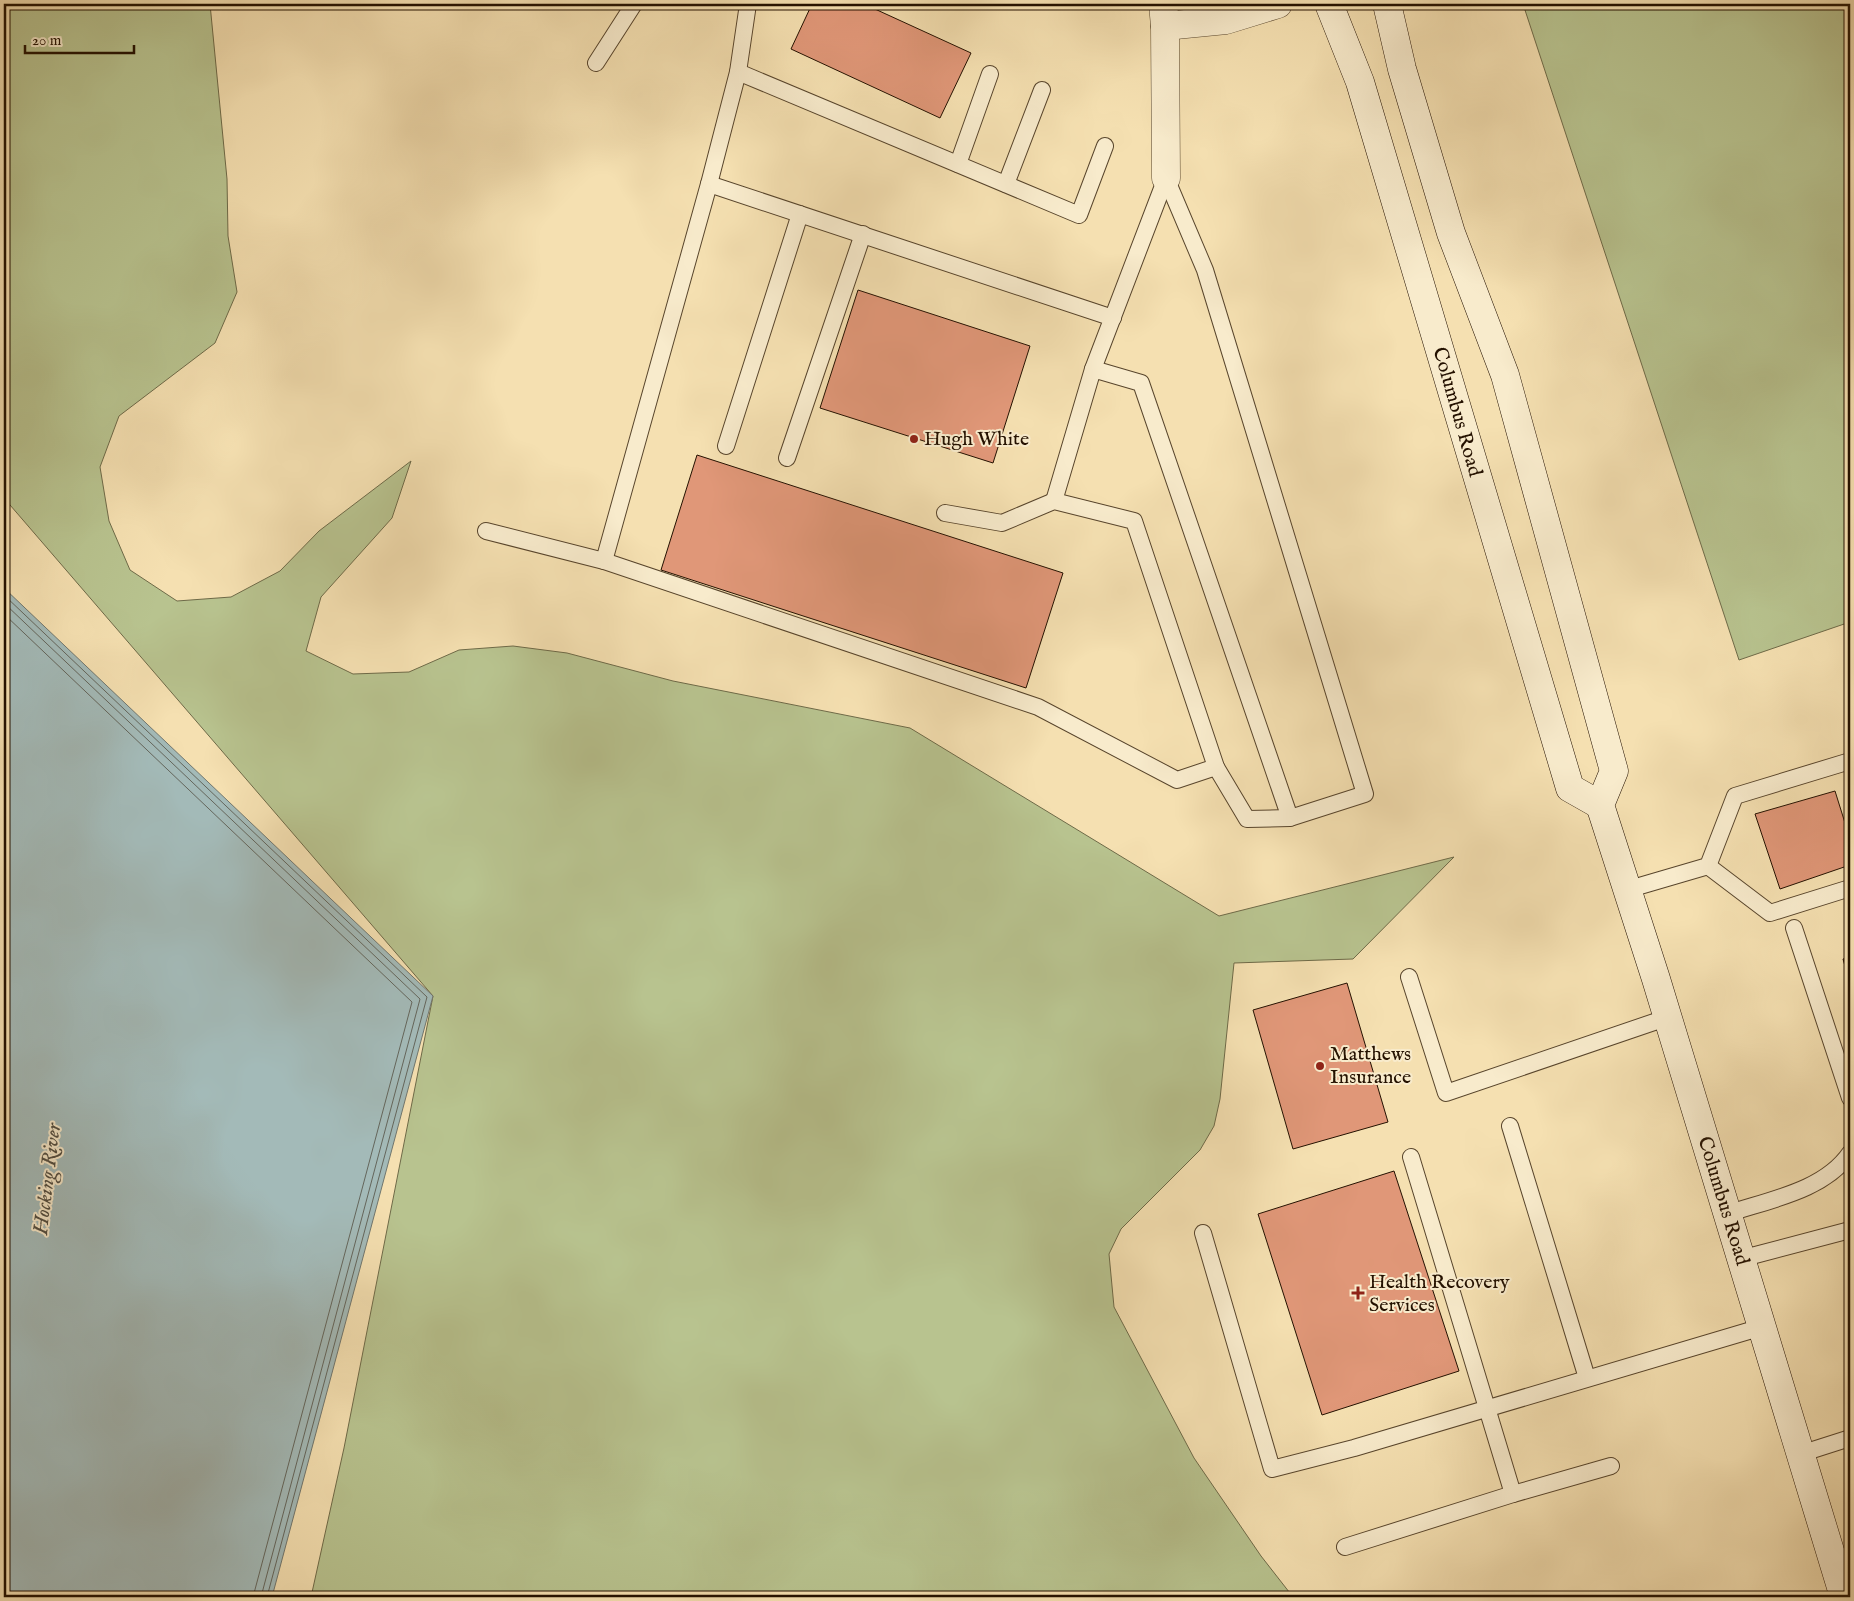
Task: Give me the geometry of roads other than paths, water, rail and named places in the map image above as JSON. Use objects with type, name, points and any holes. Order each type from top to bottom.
[{"type":"main road","points":[[1166,178],[1164,15],[1226,20],[1278,4]]},
{"type":"main road","name":"Columbus Road","points":[[1329,4],[1360,82],[1570,788],[1600,805],[1656,979],[1666,1018],[1844,1597]]},
{"type":"main road","points":[[1387,4],[1402,69],[1451,233],[1505,375],[1614,771],[1600,805]]},
{"type":"lane","points":[[596,63],[634,4]]},
{"type":"lane","points":[[604,561],[709,184],[738,72],[748,4]]},
{"type":"lane","points":[[738,72],[1079,215],[1105,146]]},
{"type":"lane","points":[[958,164],[990,74]]},
{"type":"lane","points":[[1006,184],[1042,90]]},
{"type":"lane","points":[[1054,501],[1092,369],[1166,178]]},
{"type":"lane","points":[[945,513],[1002,523],[1054,501],[1134,521],[1216,767],[1247,819],[1290,818],[1365,794],[1205,270],[1166,178]]},
{"type":"lane","points":[[709,184],[1113,318]]},
{"type":"lane","points":[[726,446],[800,214]]},
{"type":"lane","points":[[787,458],[863,234]]},
{"type":"lane","points":[[1092,369],[1141,384],[1290,818]]},
{"type":"lane","points":[[486,531],[604,561],[1038,706],[1177,780],[1216,767]]},
{"type":"lane","points":[[1708,866],[1735,796],[1850,761]]},
{"type":"lane","points":[[1708,866],[1770,913],[1850,888]]},
{"type":"lane","points":[[1626,890],[1708,866]]},
{"type":"lane","points":[[1794,928],[1850,1098]]},
{"type":"lane","points":[[1410,977],[1446,1093],[1666,1018]]},
{"type":"lane","points":[[1510,1126],[1587,1378]]},
{"type":"lane","points":[[1727,1214],[1812,1185],[1845,1160],[1850,1153]]},
{"type":"lane","points":[[1411,1157],[1512,1494]]},
{"type":"lane","points":[[1740,1259],[1850,1230]]},
{"type":"lane","points":[[1203,1233],[1272,1469],[1354,1448],[1762,1327]]},
{"type":"lane","points":[[1800,1454],[1850,1438]]},
{"type":"lane","points":[[1345,1547],[1512,1494],[1611,1466]]},
{"type":"water","name":"Hocking River","points":[[4,588],[433,996],[272,1597],[4,1597]]},
{"type":"place","name":"Hugh White","points":[[914,439]]},
{"type":"place","name":"Matthews Insurance","points":[[1320,1066]]},
{"type":"place","name":"Health Recovery Services","points":[[1358,1293]]}]
